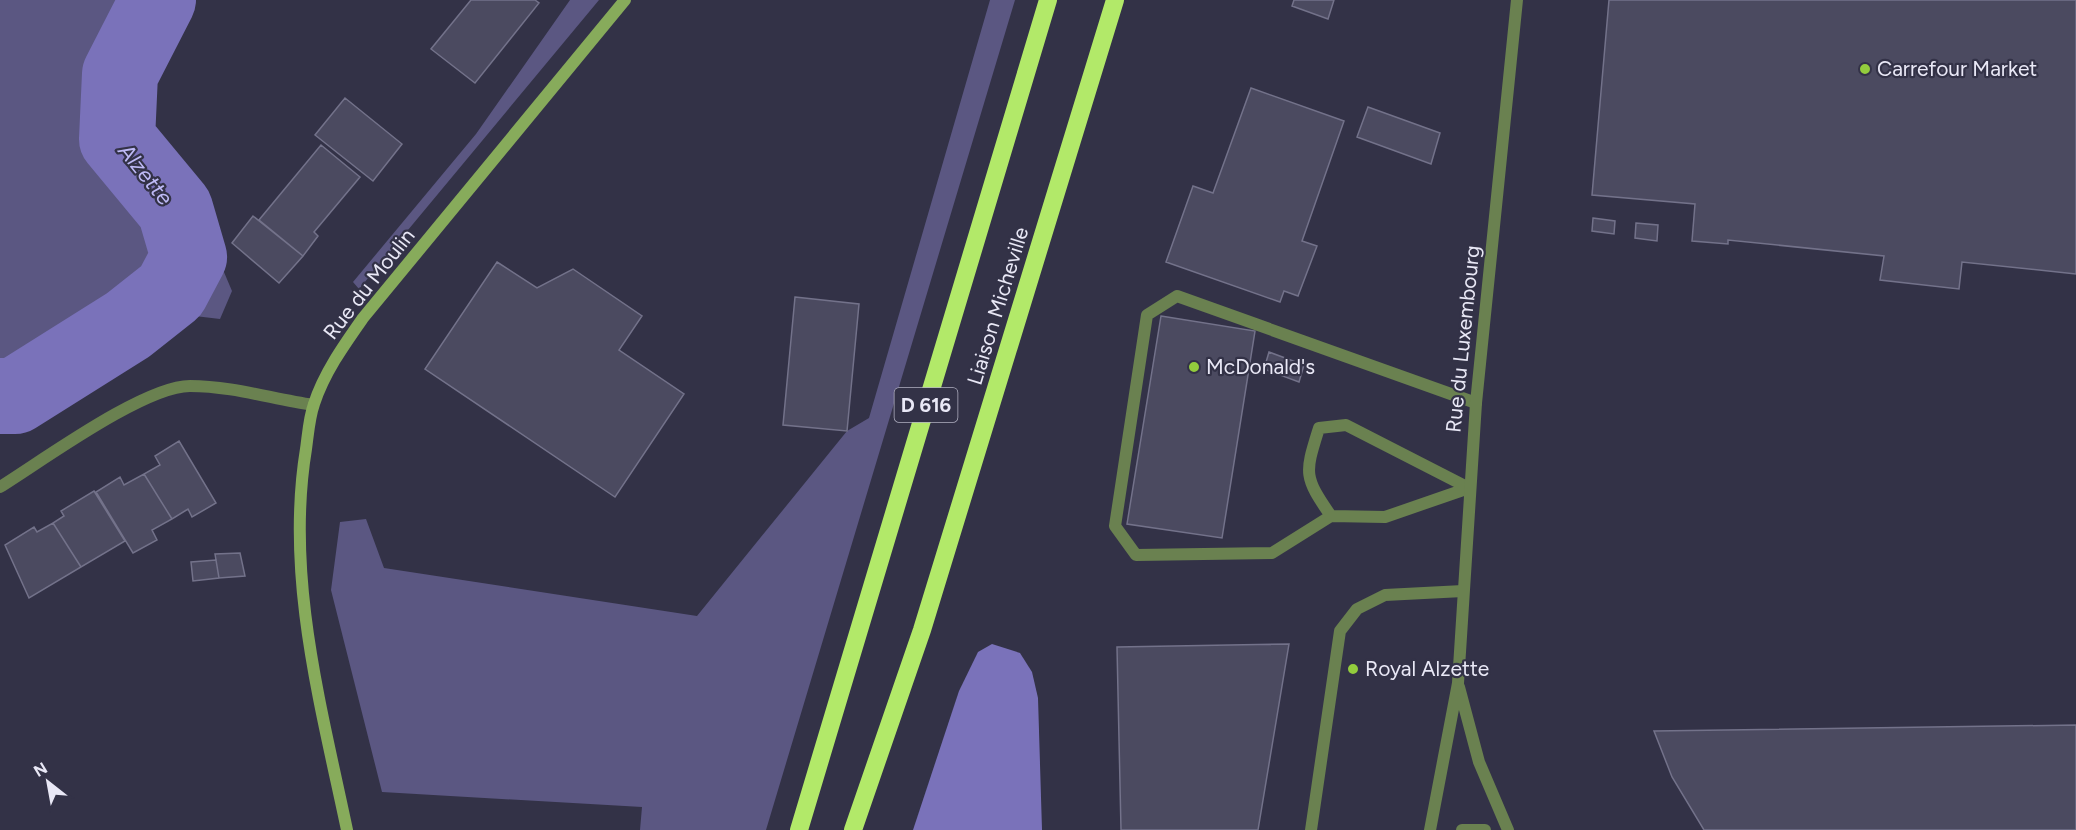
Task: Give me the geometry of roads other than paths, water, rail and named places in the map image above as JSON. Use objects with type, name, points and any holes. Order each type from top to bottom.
[{"type":"highway","name":"Liaison Micheville","points":[[799,830],[1048,0]]},
{"type":"highway","name":"Liaison Micheville","points":[[853,830],[922,630],[1116,0]]},
{"type":"street","name":"Rue du Moulin","points":[[347,830],[307,634],[300,558],[300,483],[313,405],[332,365],[363,318],[625,0]]},
{"type":"street","name":"Rue du Luxembourg","points":[[1458,683],[1476,402],[1517,0]]},
{"type":"street","points":[[1469,488],[1385,517],[1331,516],[1272,553],[1136,555],[1115,526],[1148,315],[1177,296],[1476,402]]},
{"type":"street","points":[[0,487],[141,399],[188,386],[245,392],[313,405]]},
{"type":"street","points":[[1331,516],[1314,492],[1307,466],[1319,428],[1346,425],[1469,488]]},
{"type":"street","points":[[1311,830],[1340,631],[1357,609],[1385,595],[1463,591]]},
{"type":"street","points":[[1430,830],[1458,683]]},
{"type":"street","points":[[1458,683],[1479,762],[1508,830]]},
{"type":"street","points":[[1462,830],[1485,830]]},
{"type":"waterway","name":"Alzette","points":[[0,396],[15,396],[128,325],[171,291],[189,257],[175,209],[117,139],[120,74],[158,0]]},
{"type":"place","name":"Carrefour Market","points":[[1865,69]]},
{"type":"place","name":"McDonald's","points":[[1194,367]]},
{"type":"place","name":"Royal Alzette","points":[[1353,669]]}]
